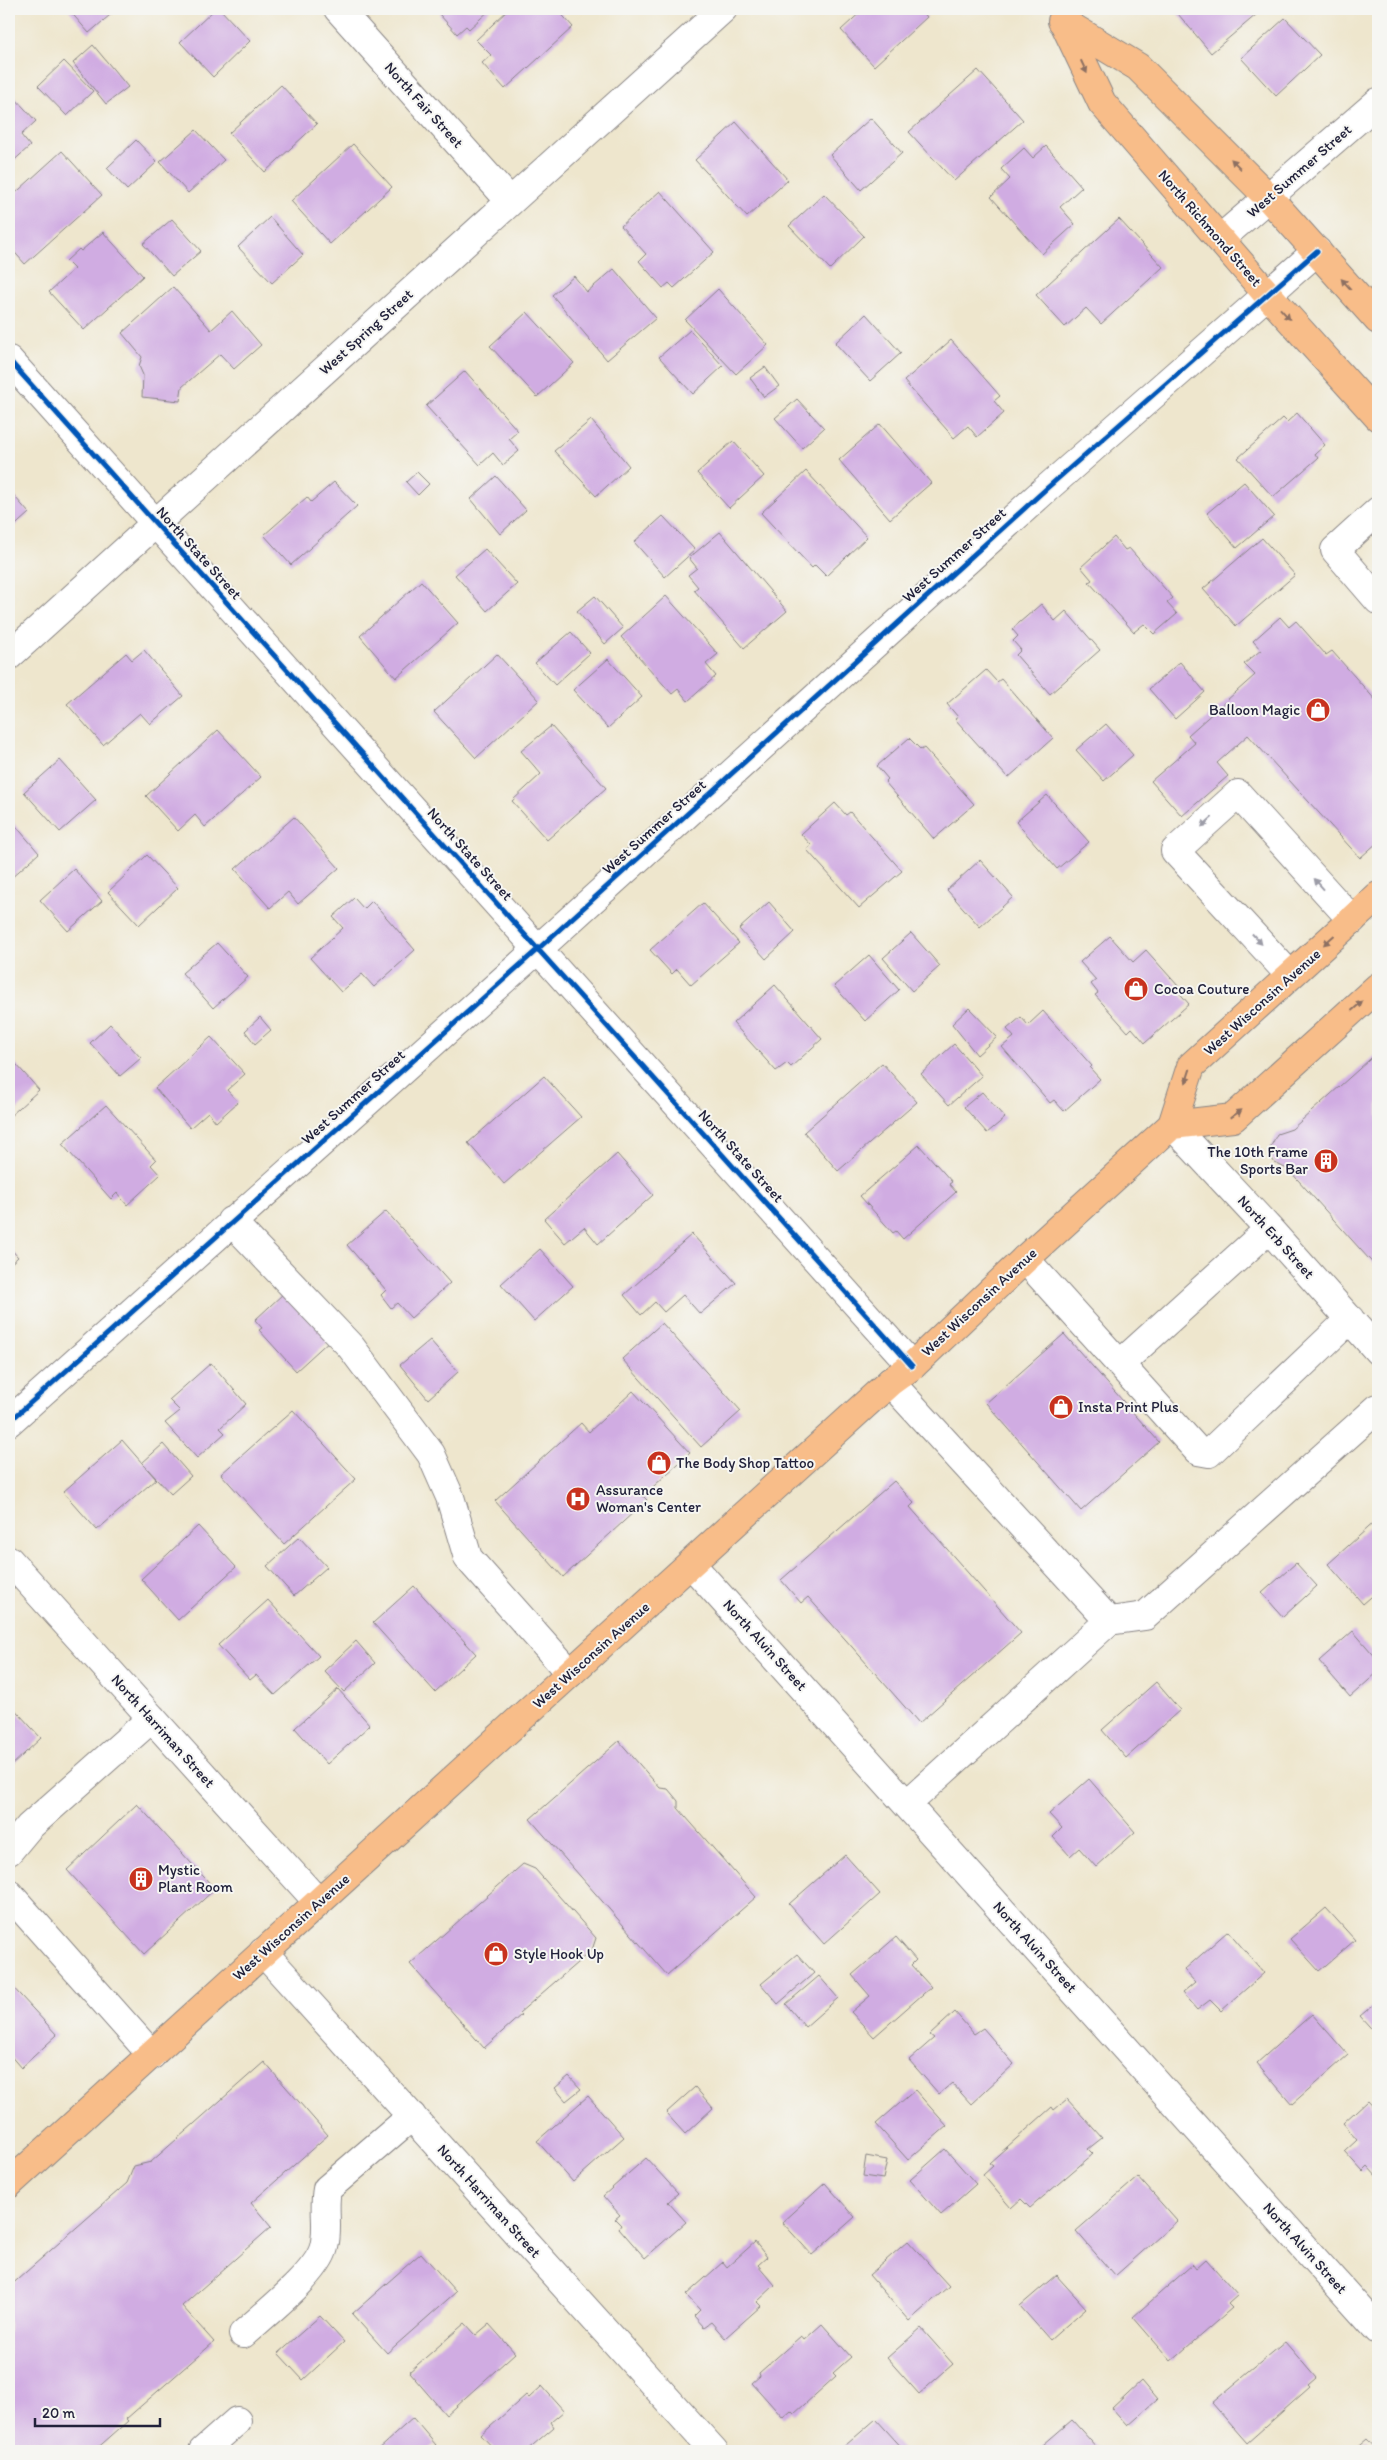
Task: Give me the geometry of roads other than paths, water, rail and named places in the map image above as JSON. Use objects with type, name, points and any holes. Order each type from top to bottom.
[{"type":"main road","name":"North Richmond Street","points":[[1057,16],[1138,67],[1268,197],[1378,320]]},
{"type":"main road","name":"North Richmond Street","points":[[1057,16],[1102,104],[1378,418]]},
{"type":"main road","name":"West Wisconsin Avenue","points":[[9,2184],[890,1382],[912,1366],[1025,1259],[1172,1126],[1191,1066],[1378,896]]},
{"type":"main road","points":[[1172,1126],[1233,1118],[1378,987]]},
{"type":"street","name":"North Fair Street","points":[[338,9],[510,201]]},
{"type":"street","name":"West Spring Street","points":[[9,656],[723,9]]},
{"type":"street","name":"West Summer Street","points":[[1220,239],[1378,102]]},
{"type":"street","name":"West Summer Street","points":[[9,1422],[231,1221],[538,949],[1046,489],[1317,251]]},
{"type":"street","name":"North State Street","points":[[9,360],[912,1366]]},
{"type":"street","points":[[1378,512],[1335,550],[1378,600]]},
{"type":"street","points":[[1290,975],[1175,851],[1238,794],[1352,920]]},
{"type":"street","name":"North Erb Street","points":[[1172,1126],[1270,1229],[1378,1351]]},
{"type":"street","points":[[231,1221],[351,1347],[431,1454],[450,1497],[468,1558],[570,1673]]},
{"type":"street","points":[[1120,1364],[1270,1229]]},
{"type":"street","points":[[1025,1259],[1198,1451],[1209,1453],[1350,1319]]},
{"type":"street","points":[[890,1382],[1109,1621]]},
{"type":"street","points":[[907,1804],[1109,1621],[1145,1616],[1378,1408]]},
{"type":"street","name":"North Harriman Street","points":[[9,1560],[318,1902]]},
{"type":"street","name":"North Alvin Street","points":[[691,1564],[1378,2330]]},
{"type":"street","points":[[9,1851],[29,1827],[152,1718]]},
{"type":"street","points":[[9,1894],[152,2054]]},
{"type":"street","name":"North Harriman Street","points":[[263,1952],[714,2451]]},
{"type":"street","points":[[243,2334],[314,2268],[323,2249],[327,2230],[324,2207],[327,2189],[412,2116]]},
{"type":"street","points":[[203,2451],[237,2421]]},
{"type":"place","name":"Balloon Magic","points":[[1318,710]]},
{"type":"place","name":"Cocoa Couture","points":[[1136,989]]},
{"type":"place","name":"The 10th Frame Sports Bar","points":[[1326,1161]]},
{"type":"place","name":"Insta Print Plus","points":[[1061,1407]]},
{"type":"place","name":"The Body Shop Tattoo","points":[[659,1463]]},
{"type":"place","name":"Assurance Woman's Center","points":[[578,1499]]},
{"type":"place","name":"Mystic Plant Room","points":[[141,1879]]},
{"type":"place","name":"Style Hook Up","points":[[496,1954]]}]
